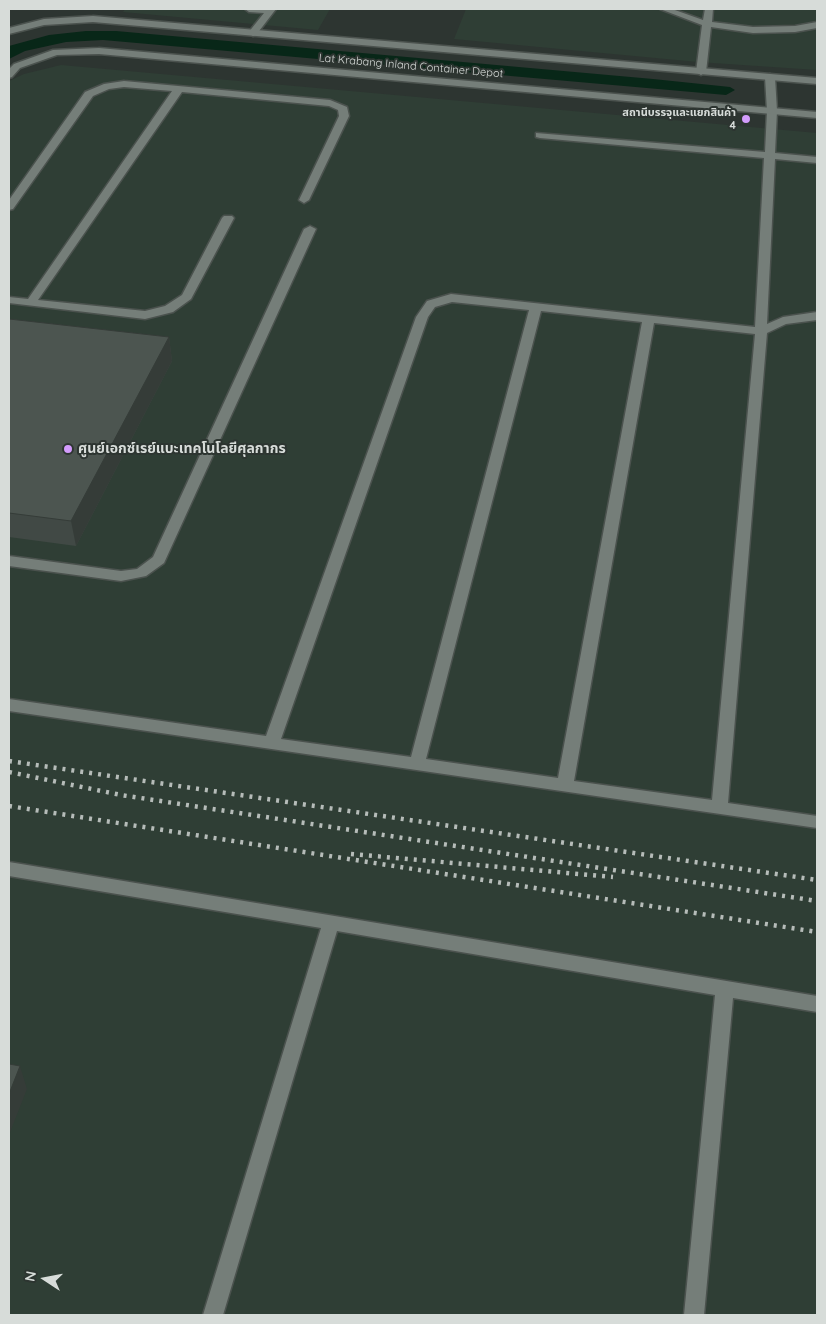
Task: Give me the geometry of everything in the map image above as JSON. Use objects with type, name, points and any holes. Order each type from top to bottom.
[{"type":"street","points":[[249,9],[270,10]]},
{"type":"street","points":[[664,9],[707,24],[753,30],[795,29],[817,26]]},
{"type":"street","points":[[701,72],[709,9]]},
{"type":"street","points":[[44,22],[46,10]]},
{"type":"street","points":[[253,33],[270,10]]},
{"type":"street","name":"Lat Krabang Inland Container Depot","points":[[9,31],[44,22],[93,19],[817,82]]},
{"type":"street","name":"Lat Krabang Inland Container Depot","points":[[9,75],[16,66],[56,52],[99,51],[817,116]]},
{"type":"street","points":[[719,808],[761,332],[772,112],[770,78]]},
{"type":"street","points":[[9,207],[89,94],[107,86],[124,84],[330,103],[342,108],[344,116],[304,200]]},
{"type":"street","points":[[32,302],[179,89]]},
{"type":"street","points":[[540,135],[817,160]]},
{"type":"street","points":[[9,300],[145,315],[169,310],[187,297],[228,218]]},
{"type":"street","points":[[9,561],[121,576],[141,573],[159,560],[310,229]]},
{"type":"street","points":[[272,743],[425,310],[439,301],[451,298],[761,332],[783,321],[817,316]]},
{"type":"street","points":[[417,764],[536,306]]},
{"type":"street","points":[[565,785],[649,319]]},
{"type":"street","points":[[9,705],[817,822]]},
{"type":"street","points":[[9,869],[817,1004]]},
{"type":"street","points":[[213,1315],[331,923]]},
{"type":"street","points":[[694,1315],[725,988]]},
{"type":"shaded area","points":[[125,9],[330,9],[318,30],[123,12]]},
{"type":"shaded area","points":[[466,9],[817,9],[817,70],[698,62],[454,39]]},
{"type":"shaded area","points":[[86,31],[116,31],[653,79],[730,87],[735,90],[726,95],[103,40],[66,42],[25,51],[9,59],[9,46],[49,35]]},
{"type":"shaded area","points":[[61,65],[817,133],[817,1315],[9,1315],[9,81],[24,74]]},
{"type":"building","name":"ศูนย์เอกซ์เรย์แบะเทคโนโลยีศุลกากร","points":[[9,319],[169,337],[71,521],[9,513]]},
{"type":"building","points":[[9,1064],[20,1066],[9,1094]]},
{"type":"railway","points":[[9,761],[817,880]]},
{"type":"railway","points":[[9,772],[121,795],[817,901]]},
{"type":"railway","points":[[9,806],[817,932]]},
{"type":"railway","points":[[351,854],[613,877]]},
{"type":"place","name":"สถานีบรรจุและแยกสินค้า 4","points":[[746,119]]},
{"type":"place","name":"ศูนย์เอกซ์เรย์แบะเทคโนโลยีศุลกากร","points":[[68,449]]}]
